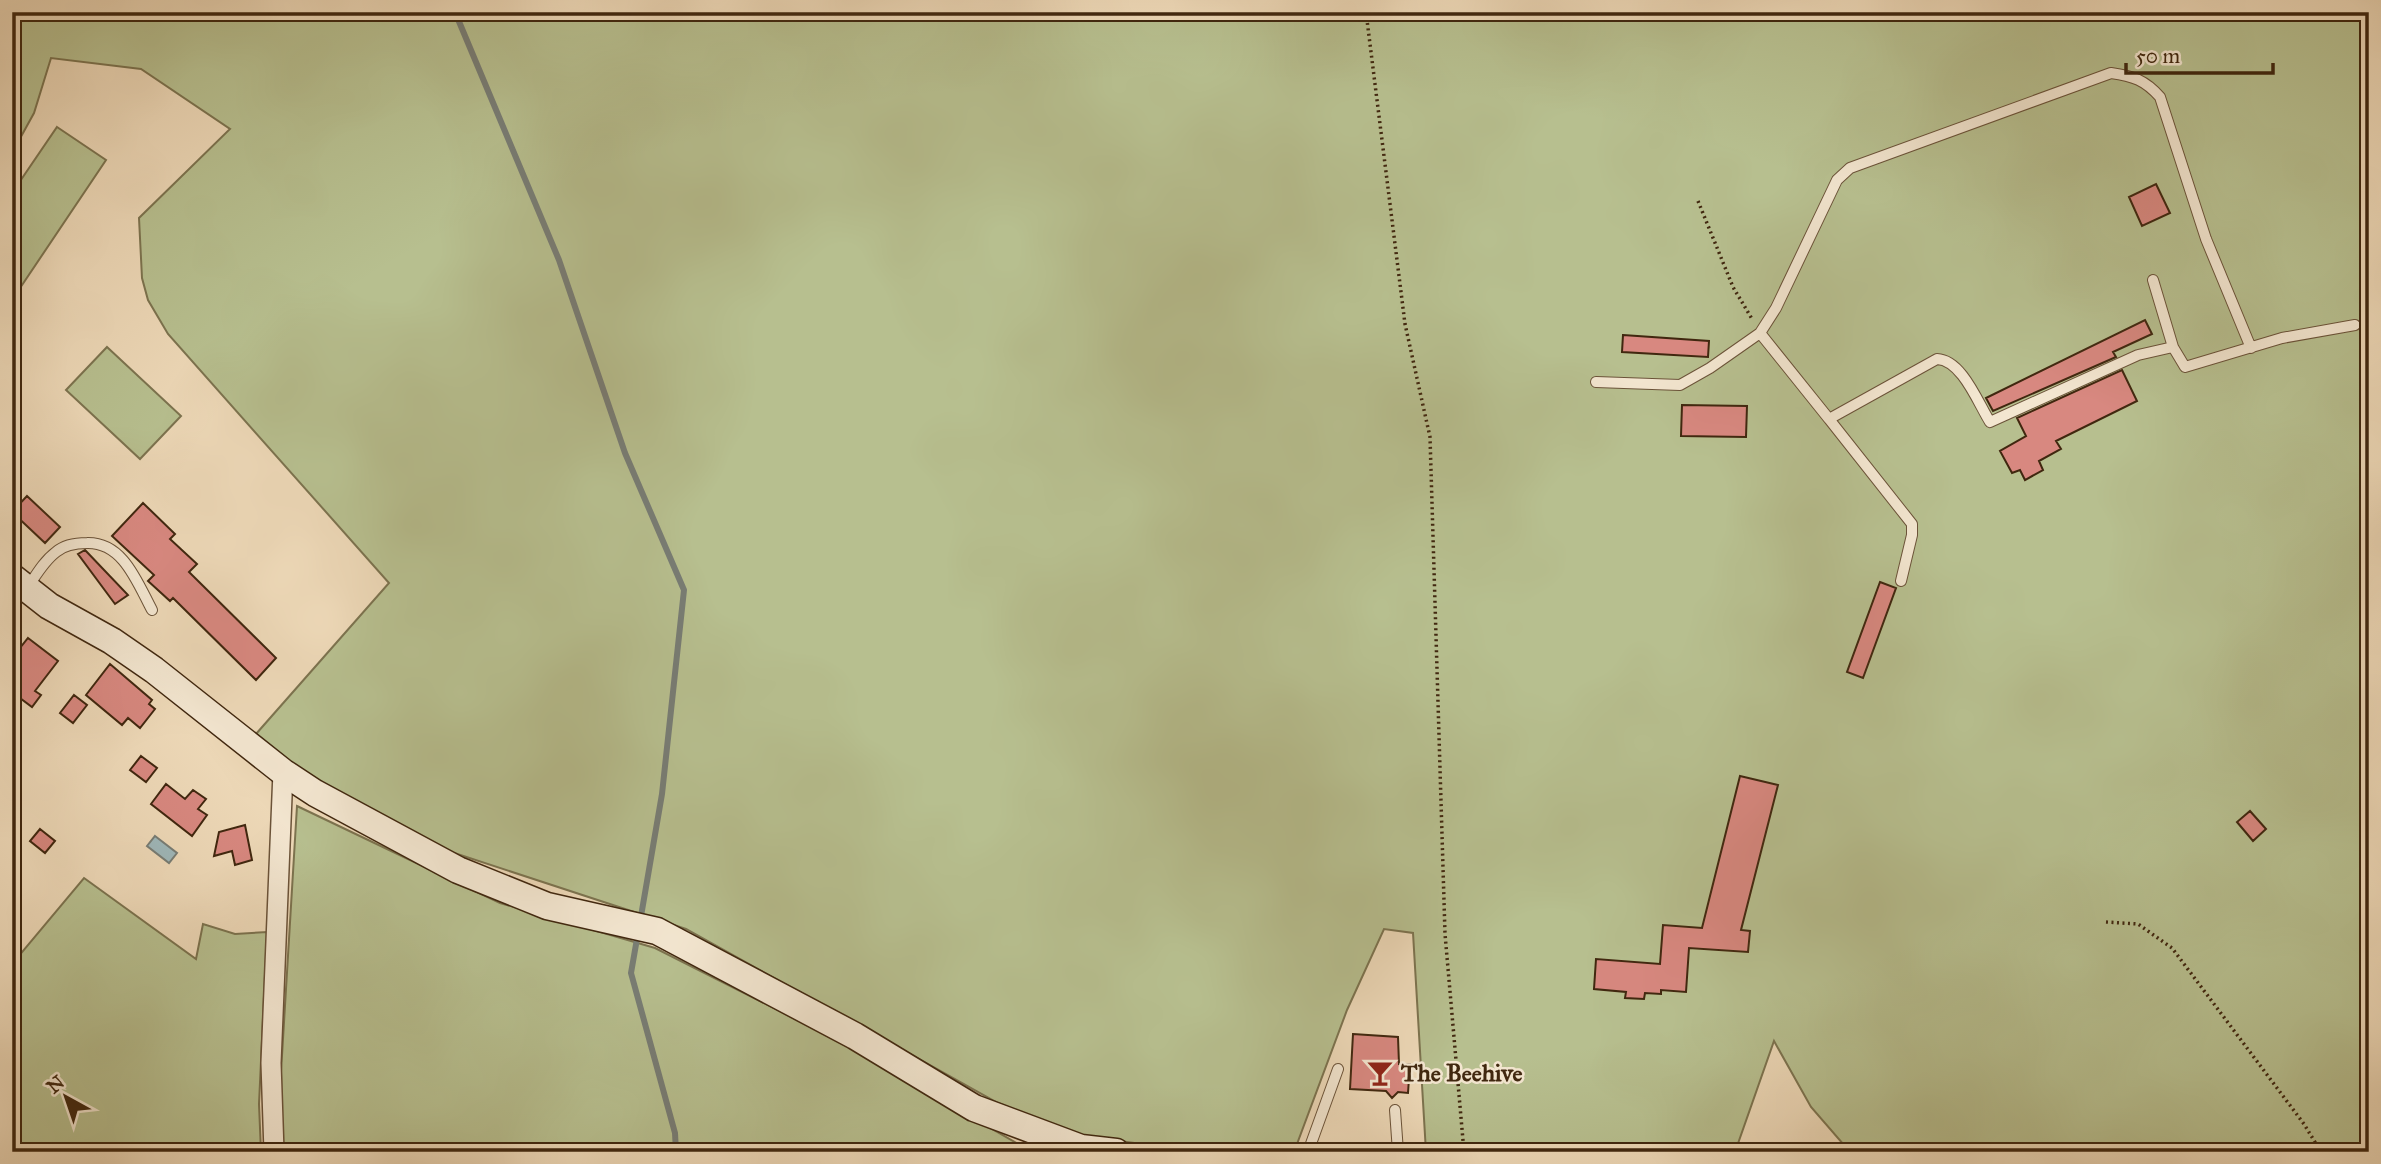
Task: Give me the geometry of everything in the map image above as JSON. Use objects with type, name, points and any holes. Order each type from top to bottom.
[{"type":"street","points":[[19,582],[49,606],[112,641],[154,670],[283,772],[315,793],[458,870],[547,906],[657,931],[855,1036],[974,1108],[1081,1148],[1116,1152]]},
{"type":"street","points":[[274,1152],[271,1063],[283,772]]},
{"type":"lane","points":[[1595,382],[1680,385],[1760,333],[1776,308],[1837,180],[1850,168],[2111,73],[2133,76],[2148,83],[2160,97],[2206,239],[2251,348]]},
{"type":"lane","points":[[2154,280],[2173,347],[2185,367],[2282,338],[2355,325]]},
{"type":"lane","points":[[1760,333],[1912,524],[1913,536],[1901,581]]},
{"type":"lane","points":[[1829,419],[1937,359],[1954,365],[1990,422],[2138,355],[2173,347]]},
{"type":"lane","points":[[19,582],[56,551],[76,543],[101,543],[114,551],[132,572],[152,610]]},
{"type":"lane","points":[[1308,1152],[1338,1069]]},
{"type":"lane","points":[[1395,1110],[1398,1152]]},
{"type":"path","points":[[1366,12],[1405,324],[1430,437],[1445,934],[1464,1152]]},
{"type":"path","points":[[1698,201],[1733,286],[1760,333]]},
{"type":"path","points":[[2106,922],[2138,923],[2172,948],[2304,1124],[2321,1152]]},
{"type":"green space","points":[[12,12],[2369,12],[2369,1152],[1850,1152],[1811,1107],[1774,1041],[1735,1152],[1426,1152],[1413,933],[1384,929],[1347,1010],[1294,1152],[1174,1148],[1079,1136],[998,1103],[686,929],[430,845],[309,778],[256,734],[389,583],[168,334],[148,300],[142,278],[139,218],[230,129],[141,69],[51,58],[34,113],[12,153]]},
{"type":"green space","points":[[57,127],[106,160],[12,300],[12,193]]},
{"type":"green space","points":[[107,347],[181,416],[140,459],[66,390]]},
{"type":"green space","points":[[297,806],[500,903],[655,948],[835,1039],[1032,1152],[282,1152],[281,1072]]},
{"type":"green space","points":[[84,878],[196,959],[203,924],[235,934],[267,932],[259,1104],[261,1152],[12,1152],[12,964]]},
{"type":"water","points":[[155,836],[177,853],[169,863],[147,846]]},
{"type":"building","points":[[2156,184],[2170,213],[2142,226],[2129,197]]},
{"type":"building","points":[[2145,320],[2152,334],[2113,352],[2116,357],[1993,411],[1986,398]]},
{"type":"building","points":[[1623,335],[1709,341],[1708,357],[1622,352]]},
{"type":"building","points":[[2122,370],[2137,401],[2056,441],[2061,449],[2039,461],[2043,470],[2025,480],[2020,470],[2012,473],[2000,451],[2026,436],[2017,418]]},
{"type":"building","points":[[1682,405],[1747,406],[1746,437],[1681,436]]},
{"type":"building","points":[[27,496],[60,527],[45,543],[12,512]]},
{"type":"building","points":[[143,503],[175,534],[170,539],[197,564],[189,572],[276,658],[256,680],[173,598],[170,601],[148,581],[154,575],[112,536]]},
{"type":"building","points":[[85,550],[128,595],[115,604],[78,554]]},
{"type":"building","points":[[1880,582],[1896,588],[1863,678],[1847,672]]},
{"type":"building","points":[[28,638],[58,661],[35,691],[41,695],[32,707],[12,692],[12,658]]},
{"type":"building","points":[[110,664],[152,700],[149,704],[155,709],[140,728],[128,718],[122,725],[86,695]]},
{"type":"building","points":[[74,695],[87,705],[73,723],[60,713]]},
{"type":"building","points":[[141,756],[157,768],[146,782],[130,770]]},
{"type":"building","points":[[1740,776],[1778,785],[1741,930],[1750,931],[1748,952],[1689,948],[1686,992],[1661,990],[1661,994],[1645,993],[1644,999],[1625,998],[1626,992],[1594,989],[1596,959],[1660,964],[1663,925],[1702,928]]},
{"type":"building","points":[[166,784],[185,799],[193,790],[206,799],[198,809],[207,815],[192,836],[151,804]]},
{"type":"building","points":[[2250,811],[2266,829],[2253,841],[2237,822]]},
{"type":"building","points":[[245,825],[252,860],[235,865],[232,851],[214,856],[219,832]]},
{"type":"building","points":[[40,829],[55,841],[45,853],[30,841]]},
{"type":"building","name":"The Beehive","points":[[1353,1034],[1398,1037],[1399,1064],[1410,1064],[1408,1093],[1398,1092],[1392,1098],[1386,1091],[1350,1089]]},
{"type":"waterway","points":[[455,12],[559,260],[625,453],[684,590],[662,794],[640,922]]},
{"type":"waterway","points":[[638,933],[631,973],[675,1133],[676,1152]]},
{"type":"place","name":"The Beehive","points":[[1380,1073]]}]
